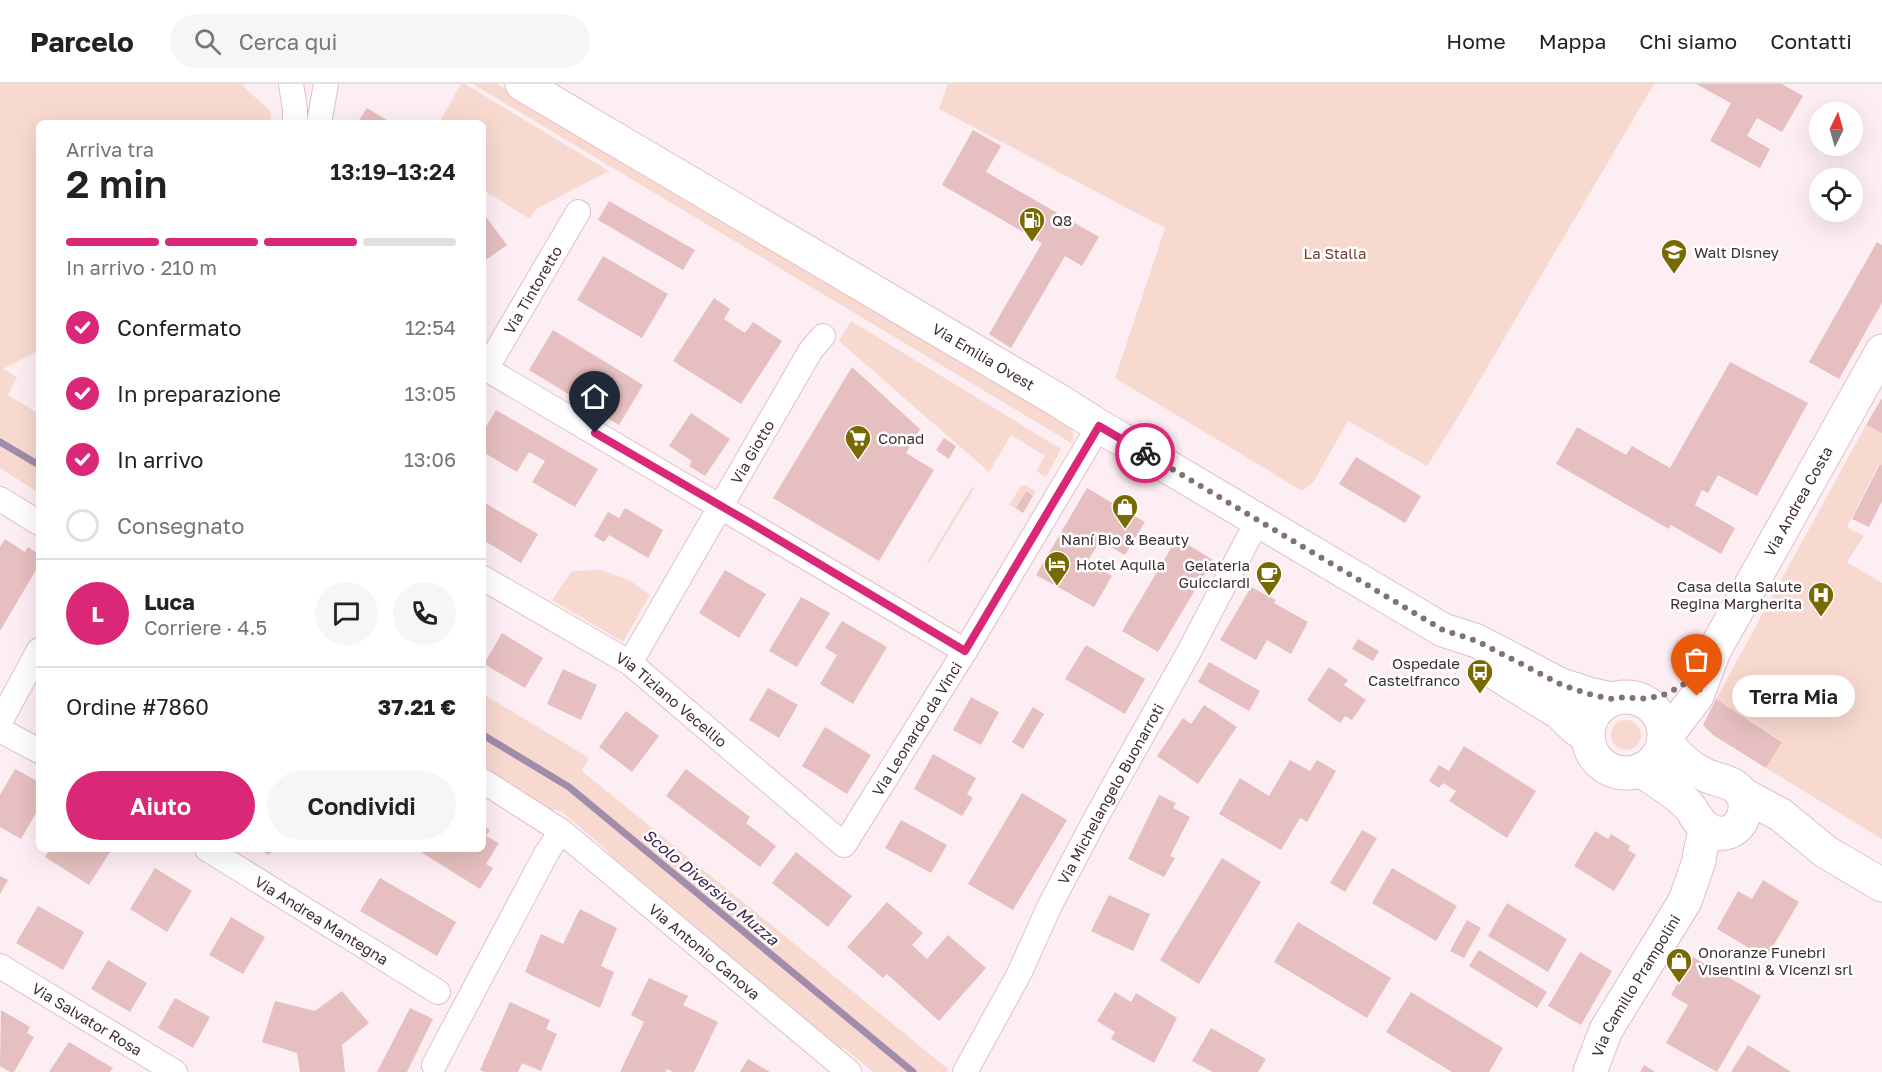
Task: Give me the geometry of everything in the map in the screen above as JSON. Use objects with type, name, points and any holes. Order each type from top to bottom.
[{"type":"main road","name":"Via Emilia Ovest","points":[[522,84],[1443,630],[1477,641],[1562,685],[1592,695],[1649,704],[1662,720],[1664,739],[1674,753],[1694,770],[1732,785],[1742,794],[1781,815],[1826,852]]},
{"type":"main road","name":"Via Andrea Costa","points":[[1664,739],[1697,696],[1714,651],[1882,351]]},
{"type":"main road","name":"Via Emilia Ovest","points":[[1443,630],[1466,655],[1560,713],[1588,737],[1594,756],[1601,763],[1620,772],[1630,773],[1640,770]]},
{"type":"main road","name":"Via Andrea Costa","points":[[1626,699],[1661,696],[1682,686],[1714,651]]},
{"type":"main road","points":[[1588,737],[1589,725],[1594,714],[1602,705],[1626,699]]},
{"type":"main road","points":[[1664,739],[1659,755],[1640,770],[1673,792],[1689,806],[1701,824],[1724,830],[1772,833],[1826,852],[1882,885]]},
{"type":"main road","points":[[1724,830],[1740,824],[1745,809],[1742,794]]},
{"type":"main road","name":"Via Camillo Prampolini","points":[[1590,1072],[1606,1030],[1685,901],[1700,852],[1724,830]]},
{"type":"street","points":[[291,84],[296,109],[295,120]]},
{"type":"street","points":[[320,120],[326,84]]},
{"type":"street","name":"Via Tintoretto","points":[[486,366],[578,212]]},
{"type":"street","name":"Via Giotto","points":[[630,663],[806,360],[823,336]]},
{"type":"street","points":[[486,369],[965,651]]},
{"type":"street","name":"Via Leonardo da Vinci","points":[[844,845],[965,651],[1099,426]]},
{"type":"street","points":[[0,499],[36,520]]},
{"type":"street","name":"Via Michelangelo Buonarroti","points":[[966,1070],[1019,974],[1050,905],[1097,816],[1190,650],[1258,520]]},
{"type":"street","name":"Via Tiziano Vecellio","points":[[486,580],[630,663],[844,845]]},
{"type":"street","points":[[0,722],[36,656]]},
{"type":"street","points":[[0,730],[36,749]]},
{"type":"street","name":"Via Antonio Canova","points":[[486,783],[561,831],[849,1072]]},
{"type":"street","points":[[434,1065],[540,864],[561,831]]},
{"type":"street","name":"Via Andrea Mantegna","points":[[212,852],[438,992]]},
{"type":"street","name":"Via Salvator Rosa","points":[[0,966],[175,1072]]},
{"type":"green space","points":[[0,84],[241,84],[271,112],[270,120],[36,120],[36,352],[3,369],[17,377],[8,395],[36,412],[36,491],[0,468]]},
{"type":"green space","points":[[461,84],[465,84],[609,171],[536,209],[530,219],[486,192],[486,120],[441,120]]},
{"type":"green space","points":[[473,84],[497,84],[1068,424],[1073,433],[1073,444]]},
{"type":"green space","name":"La Stalla","points":[[948,84],[1654,84],[1427,466],[1348,421],[1314,481],[1302,491],[1115,378],[1165,228],[939,109]]},
{"type":"green space","points":[[851,321],[1061,449],[1046,477],[1036,471],[1045,456],[1011,435],[989,472],[839,341]]},
{"type":"green space","name":"Casa della Salute Regina Margherita","points":[[1866,425],[1882,433],[1882,465],[1879,464],[1847,527],[1864,536],[1847,562],[1882,583],[1882,839],[1766,768],[1782,741],[1716,699]]},
{"type":"green space","points":[[1025,485],[1036,491],[1033,496],[1025,492],[1016,508],[1009,505],[1021,486]]},
{"type":"green space","points":[[972,487],[974,489],[929,563],[927,562]]},
{"type":"green space","points":[[601,570],[629,580],[650,595],[623,642],[552,600],[572,571]]},
{"type":"green space","points":[[486,696],[589,758],[582,771],[948,1069],[947,1072],[873,1072],[843,1047],[837,1053],[605,858],[609,852],[563,813],[554,809],[550,816],[486,777]]},
{"type":"green space","points":[[1626,720],[1637,724],[1641,735],[1637,746],[1626,750],[1615,746],[1611,735],[1615,724]]},
{"type":"building","points":[[1696,84],[1782,84],[1803,96],[1782,132],[1757,118],[1747,136],[1770,149],[1760,168],[1710,141],[1731,103]]},
{"type":"building","points":[[367,108],[387,120],[359,120]]},
{"type":"building","points":[[973,130],[1001,146],[986,172],[1099,237],[1082,266],[1065,256],[1011,348],[989,334],[1042,243],[942,185]]},
{"type":"building","points":[[609,201],[695,250],[683,270],[598,220]]},
{"type":"building","points":[[486,217],[507,245],[486,260]]},
{"type":"building","points":[[1877,242],[1882,245],[1882,303],[1839,379],[1809,362]]},
{"type":"building","points":[[603,256],[668,294],[642,338],[577,300]]},
{"type":"building","points":[[714,298],[730,309],[724,319],[745,333],[753,322],[782,341],[741,404],[673,361]]},
{"type":"building","points":[[553,330],[643,385],[619,425],[529,370]]},
{"type":"building","points":[[1730,362],[1808,403],[1757,496],[1718,475],[1708,493],[1702,490],[1695,505],[1735,528],[1721,554],[1671,525],[1669,529],[1556,464],[1577,427],[1626,455],[1632,446],[1670,468]]},
{"type":"building","name":"Conad","points":[[852,367],[920,429],[906,453],[934,470],[879,561],[773,498]]},
{"type":"building","points":[[1882,398],[1882,433],[1866,425]]},
{"type":"building","points":[[496,410],[598,469],[575,507],[532,482],[545,461],[529,452],[517,472],[486,454],[486,427]]},
{"type":"building","points":[[691,413],[730,439],[705,476],[689,466],[692,461],[669,446]]},
{"type":"building","points":[[944,438],[956,446],[949,459],[936,450]]},
{"type":"building","points":[[1356,457],[1421,496],[1405,523],[1339,484]]},
{"type":"building","points":[[1880,464],[1882,465],[1882,501],[1869,527],[1852,519]]},
{"type":"building","points":[[1087,488],[1145,522],[1125,555],[1100,541],[1087,562],[1112,576],[1094,607],[1036,575]]},
{"type":"building","points":[[1026,491],[1033,496],[1023,513],[1016,508]]},
{"type":"building","points":[[486,504],[538,534],[521,563],[486,542]]},
{"type":"building","points":[[625,508],[663,530],[648,558],[609,535],[604,542],[594,536],[608,512],[619,518]]},
{"type":"building","points":[[1177,538],[1213,560],[1158,652],[1122,631]]},
{"type":"building","points":[[5,539],[25,552],[28,547],[36,552],[36,570],[0,631],[0,547]]},
{"type":"building","points":[[725,570],[766,594],[739,638],[699,613]]},
{"type":"building","points":[[1251,587],[1276,600],[1274,603],[1308,622],[1291,654],[1267,640],[1256,660],[1220,640]]},
{"type":"building","points":[[801,597],[830,613],[797,667],[769,651]]},
{"type":"building","points":[[842,621],[887,647],[853,704],[820,684],[837,655],[825,648]]},
{"type":"building","points":[[502,633],[543,658],[525,688],[486,665],[486,661]]},
{"type":"building","points":[[1358,639],[1379,651],[1373,661],[1352,649]]},
{"type":"building","points":[[1086,645],[1145,679],[1125,714],[1065,679]]},
{"type":"building","points":[[1209,662],[1260,691],[1249,711],[1198,682]]},
{"type":"building","points":[[1329,667],[1348,680],[1344,685],[1366,700],[1352,720],[1345,716],[1340,723],[1307,700]]},
{"type":"building","points":[[563,669],[597,685],[581,720],[547,704]]},
{"type":"building","points":[[768,688],[798,705],[779,738],[749,720]]},
{"type":"building","points":[[971,697],[999,712],[981,745],[953,730]]},
{"type":"building","points":[[1716,699],[1782,742],[1766,768],[1713,735],[1703,725]]},
{"type":"building","points":[[1204,705],[1237,727],[1198,784],[1157,756],[1183,718],[1191,724]]},
{"type":"building","points":[[1033,707],[1044,714],[1023,749],[1012,742]]},
{"type":"building","points":[[626,711],[659,736],[632,772],[599,747]]},
{"type":"building","points":[[825,727],[871,755],[847,794],[802,766]]},
{"type":"building","points":[[1464,746],[1536,791],[1507,838],[1449,801],[1456,791],[1443,783],[1439,788],[1429,781],[1439,765],[1449,771]]},
{"type":"building","points":[[933,754],[976,778],[967,794],[973,798],[962,816],[914,789]]},
{"type":"building","points":[[1290,760],[1310,771],[1317,760],[1336,771],[1307,822],[1300,818],[1281,850],[1219,814],[1240,778],[1269,796]]},
{"type":"building","points":[[15,769],[36,780],[36,813],[21,839],[0,827],[0,795]]},
{"type":"building","points":[[686,769],[750,817],[746,823],[776,846],[760,867],[666,796]]},
{"type":"building","points":[[1022,793],[1067,820],[1013,910],[968,884]]},
{"type":"building","points":[[1159,795],[1176,803],[1173,808],[1190,817],[1170,856],[1175,858],[1164,877],[1128,859]]},
{"type":"building","points":[[901,820],[947,845],[931,873],[885,848]]},
{"type":"building","points":[[1362,830],[1377,838],[1345,892],[1330,883]]},
{"type":"building","points":[[1595,831],[1608,839],[1611,834],[1630,846],[1628,850],[1636,855],[1614,891],[1574,866]]},
{"type":"building","points":[[486,836],[499,843],[486,864],[493,868],[480,889],[421,852],[486,852]]},
{"type":"building","points":[[48,852],[110,852],[89,885],[45,857]]},
{"type":"building","points":[[796,852],[852,896],[828,927],[772,883]]},
{"type":"building","points":[[1222,858],[1261,882],[1199,984],[1160,960]]},
{"type":"building","points":[[155,868],[192,891],[167,932],[130,909]]},
{"type":"building","points":[[1392,868],[1457,906],[1436,941],[1372,903]]},
{"type":"building","points":[[0,876],[8,880],[0,894]]},
{"type":"building","points":[[380,878],[456,922],[437,956],[360,911]]},
{"type":"building","points":[[1763,880],[1799,902],[1766,958],[1717,929],[1738,891],[1752,899]]},
{"type":"building","points":[[1109,895],[1150,914],[1133,951],[1091,931]]},
{"type":"building","points":[[887,902],[923,933],[912,945],[927,959],[948,935],[986,968],[939,1021],[887,974],[883,978],[847,947]]},
{"type":"building","points":[[1507,903],[1567,939],[1548,972],[1488,936]]},
{"type":"building","points":[[38,906],[84,932],[63,970],[16,943]]},
{"type":"building","points":[[580,909],[617,928],[601,966],[614,972],[600,1008],[525,972],[541,934],[563,944]]},
{"type":"building","points":[[231,917],[265,937],[243,974],[209,955]]},
{"type":"building","points":[[1467,920],[1481,928],[1464,958],[1450,951]]},
{"type":"building","points":[[1298,922],[1391,978],[1367,1018],[1274,962]]},
{"type":"building","points":[[1479,950],[1547,992],[1537,1008],[1469,966]]},
{"type":"building","points":[[1580,952],[1612,971],[1581,1025],[1548,1006]]},
{"type":"building","points":[[1693,957],[1761,996],[1717,1072],[1666,1043],[1688,1005],[1671,995]]},
{"type":"building","points":[[108,960],[147,983],[130,1012],[91,989]]},
{"type":"building","points":[[649,978],[688,996],[683,1005],[718,1022],[694,1072],[673,1072],[667,1069],[665,1072],[620,1072],[644,1022],[631,1015]]},
{"type":"building","points":[[342,991],[369,1023],[342,1045],[345,1072],[300,1072],[297,1053],[262,1042],[275,1001],[315,1011]]},
{"type":"building","points":[[1115,992],[1131,1002],[1136,993],[1177,1018],[1154,1063],[1111,1039],[1115,1032],[1097,1021]]},
{"type":"building","points":[[1411,992],[1503,1048],[1489,1072],[1452,1072],[1386,1032]]},
{"type":"building","points":[[175,998],[210,1017],[193,1048],[158,1028]]},
{"type":"building","points":[[510,1002],[550,1020],[546,1029],[557,1034],[541,1071],[522,1063],[518,1072],[480,1070]]},
{"type":"building","points":[[410,1008],[433,1019],[407,1072],[377,1072]]},
{"type":"building","points":[[1,1010],[30,1027],[27,1033],[34,1037],[14,1072],[0,1066]]},
{"type":"building","points":[[1211,1028],[1266,1059],[1258,1072],[1213,1072],[1192,1061]]},
{"type":"building","points":[[69,1042],[113,1068],[110,1072],[49,1072]]},
{"type":"building","points":[[1748,1045],[1791,1072],[1731,1072]]},
{"type":"building","points":[[748,1059],[770,1072],[740,1072]]},
{"type":"building","points":[[1644,1065],[1655,1072],[1640,1072]]},
{"type":"waterway","name":"Scolo Diversivo Muzza","points":[[0,442],[36,463]]},
{"type":"waterway","name":"Scolo Diversivo Muzza","points":[[486,737],[569,787],[913,1072]]},
{"type":"way so far","points":[[1145,453],[1443,630],[1477,641],[1573,689],[1612,699],[1661,696],[1682,686],[1714,651],[1697,696]]},
{"type":"place","name":"Q8","points":[[1032,243]]},
{"type":"place","name":"Walt Disney","points":[[1674,275]]},
{"type":"place","name":"Conad","points":[[858,461]]},
{"type":"place","name":"Naní Bio & Beauty","points":[[1125,530]]},
{"type":"place","name":"Hotel Aquila","points":[[1057,587]]},
{"type":"place","name":"Gelateria Guicciardi","points":[[1269,597]]},
{"type":"place","name":"Casa della Salute Regina Margherita","points":[[1821,618]]},
{"type":"place","name":"Ospedale Castelfranco","points":[[1480,695]]},
{"type":"place","name":"Terra Mia","points":[[1697,696]]},
{"type":"place","name":"Onoranze Funebri Visentini & Vicenzi srl","points":[[1679,984]]},
{"type":"route","points":[[595,433],[965,651],[1099,426],[1145,453]]}]
